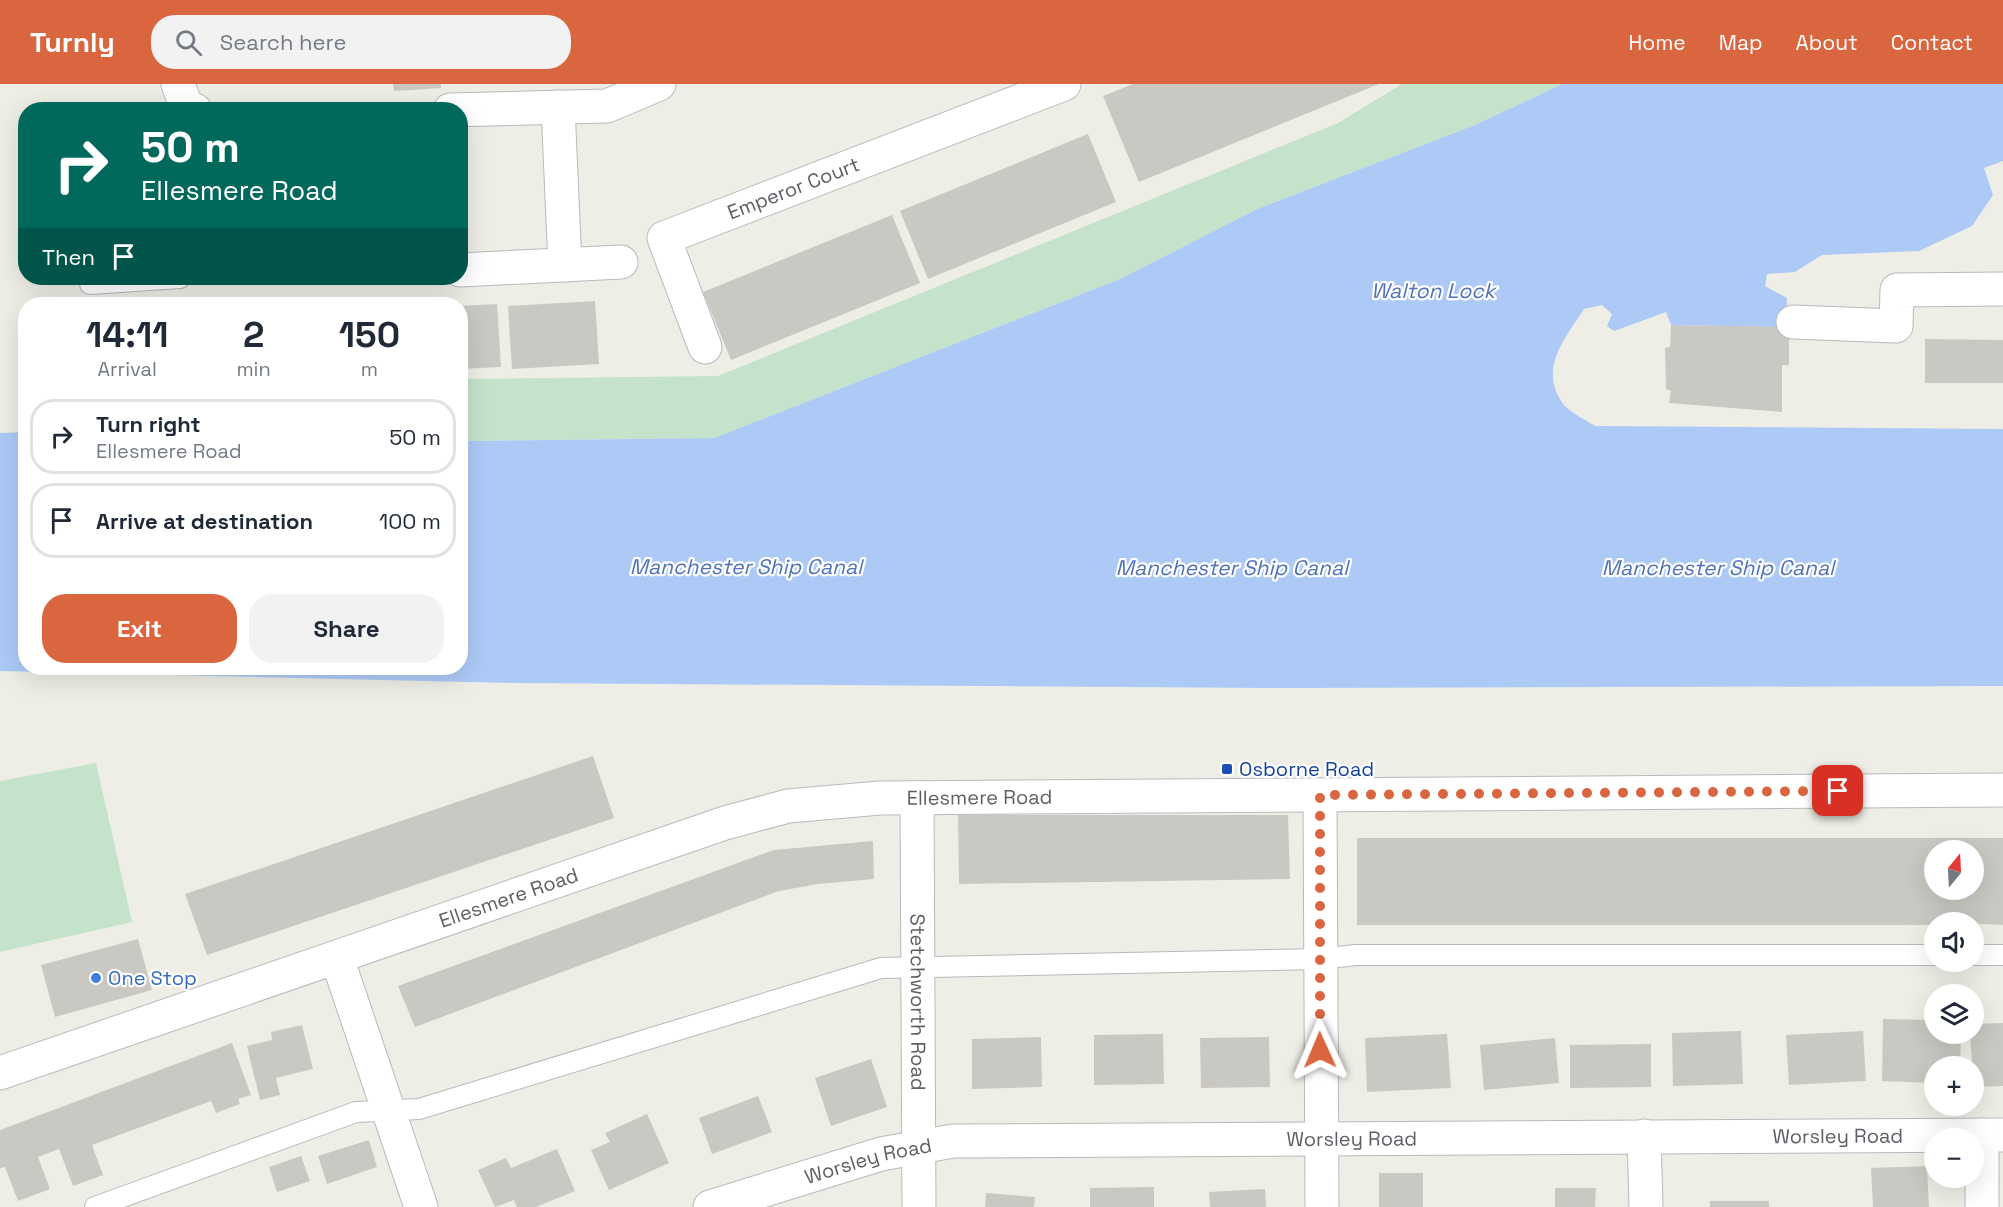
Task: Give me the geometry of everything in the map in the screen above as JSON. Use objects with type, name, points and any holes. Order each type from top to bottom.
[{"type":"street","points":[[468,103],[491,95],[558,106],[607,106],[659,84]]},
{"type":"street","points":[[1027,91],[1064,84]]},
{"type":"street","name":"Emperor Court","points":[[705,347],[664,238],[1027,91]]},
{"type":"street","points":[[558,106],[565,265]]},
{"type":"street","points":[[468,270],[621,262]]},
{"type":"street","points":[[1793,322],[1896,326],[1897,290],[2003,289]]},
{"type":"street","name":"Ellesmere Road","points":[[0,1073],[760,813],[818,802],[917,798],[2003,790]]},
{"type":"street","points":[[1320,795],[1322,1207]]},
{"type":"street","name":"Stetchworth Road","points":[[917,798],[919,1207]]},
{"type":"street","points":[[337,958],[421,1207]]},
{"type":"street","points":[[1982,1207],[1993,1135]]},
{"type":"street","name":"Worsley Road","points":[[710,1207],[881,1154],[953,1141],[1993,1135]]},
{"type":"street","points":[[1644,1136],[1646,1207]]},
{"type":"lane","points":[[95,1207],[356,1112],[419,1109],[880,968],[918,965],[1319,959],[1356,955],[1924,955]]},
{"type":"lane","points":[[1984,955],[2003,955]]},
{"type":"green space","points":[[1402,84],[1562,84],[1475,125],[1257,209],[1120,279],[714,438],[468,441],[468,379],[718,376],[1338,123]]},
{"type":"green space","points":[[96,763],[132,922],[0,952],[0,781]]},
{"type":"water","points":[[1562,84],[2003,84],[2003,161],[1984,168],[1993,195],[1972,226],[1919,251],[1822,255],[1795,272],[1767,274],[1765,286],[1787,298],[1786,327],[1671,325],[1666,312],[1614,331],[1607,326],[1612,314],[1602,305],[1584,309],[1562,343],[1553,367],[1553,379],[1556,392],[1564,405],[1595,426],[2003,429],[2003,686],[1285,688],[513,683],[171,675],[468,675],[468,441],[714,438],[1120,279],[1257,209],[1475,125]]},
{"type":"water","points":[[18,432],[18,671],[0,671],[0,433]]},
{"type":"building","points":[[393,84],[441,84],[441,88],[394,91]]},
{"type":"building","points":[[1133,84],[1379,84],[1139,182],[1103,96]]},
{"type":"building","points":[[1088,134],[1116,202],[928,279],[900,211]]},
{"type":"building","points":[[892,215],[920,283],[731,360],[703,292]]},
{"type":"building","points":[[595,301],[599,364],[512,369],[508,306]]},
{"type":"building","points":[[497,304],[501,367],[468,369],[468,306]]},
{"type":"building","points":[[1671,325],[1789,327],[1789,365],[1782,365],[1782,412],[1669,403],[1671,391],[1666,389],[1665,348],[1670,347]]},
{"type":"building","points":[[1925,339],[2003,340],[2003,383],[1925,383]]},
{"type":"building","points":[[593,756],[614,818],[207,955],[185,894]]},
{"type":"building","points":[[958,815],[1288,815],[1290,879],[959,884]]},
{"type":"building","points":[[1357,838],[2003,838],[2003,925],[1984,924],[1984,912],[1924,912],[1924,925],[1357,925]]},
{"type":"building","points":[[873,841],[874,879],[818,884],[779,891],[415,1027],[398,986],[774,850]]},
{"type":"building","name":"One Stop","points":[[138,939],[152,990],[55,1017],[41,965]]},
{"type":"building","points":[[1883,1019],[1924,1020],[1924,1044],[1961,1044],[1960,1056],[1924,1056],[1924,1083],[1882,1081]]},
{"type":"building","points":[[2003,1023],[2003,1086],[1984,1087],[1984,1056],[1972,1056],[1971,1044],[1984,1044],[1984,1024]]},
{"type":"building","points":[[302,1025],[313,1069],[276,1078],[280,1095],[260,1100],[247,1046],[272,1040],[271,1032]]},
{"type":"building","points":[[1741,1031],[1743,1084],[1673,1086],[1672,1033]]},
{"type":"building","points":[[1863,1031],[1866,1081],[1789,1085],[1786,1035]]},
{"type":"building","points":[[1163,1034],[1164,1084],[1094,1085],[1094,1035]]},
{"type":"building","points":[[1447,1034],[1451,1088],[1367,1092],[1365,1038]]},
{"type":"building","points":[[1041,1037],[1042,1087],[972,1089],[972,1039]]},
{"type":"building","points":[[1269,1037],[1270,1087],[1201,1088],[1200,1038]]},
{"type":"building","points":[[1555,1038],[1559,1083],[1484,1090],[1480,1045]]},
{"type":"building","points":[[232,1043],[251,1095],[238,1099],[240,1104],[216,1113],[211,1101],[92,1145],[103,1175],[73,1186],[59,1149],[38,1157],[50,1189],[18,1201],[5,1167],[0,1168],[0,1130]]},
{"type":"building","points":[[1651,1044],[1651,1087],[1570,1088],[1570,1045]]},
{"type":"building","points":[[871,1059],[887,1107],[831,1126],[815,1078]]},
{"type":"building","points":[[758,1096],[772,1132],[712,1154],[699,1118]]},
{"type":"building","points":[[647,1114],[669,1163],[609,1190],[591,1150],[610,1142],[605,1133]]},
{"type":"building","points":[[369,1140],[377,1167],[327,1184],[318,1156]]},
{"type":"building","points":[[557,1149],[575,1191],[536,1207],[517,1207],[514,1200],[495,1207],[478,1170],[506,1158],[511,1168]]},
{"type":"building","points":[[301,1156],[310,1181],[277,1192],[269,1167]]},
{"type":"building","points":[[1924,1166],[1924,1188],[1928,1188],[1929,1207],[1873,1207],[1871,1168]]},
{"type":"building","points":[[1379,1173],[1423,1173],[1423,1207],[1379,1207]]},
{"type":"building","points":[[1154,1187],[1154,1207],[1090,1207],[1090,1188]]},
{"type":"building","points":[[1555,1188],[1596,1188],[1595,1207],[1555,1207]]},
{"type":"building","points":[[1265,1189],[1266,1207],[1210,1207],[1209,1192]]},
{"type":"building","points":[[986,1193],[1035,1197],[1034,1207],[985,1207]]},
{"type":"building","points":[[1710,1201],[1769,1201],[1769,1207],[1710,1207]]},
{"type":"place","name":"Osborne Road","points":[[1227,769]]},
{"type":"place","name":"One Stop","points":[[96,978]]},
{"type":"route","points":[[1320,1050],[1320,795],[1838,791]]},
{"type":"water label","name":"Walton Lock","points":[[1433,290]]},
{"type":"water label","name":"Manchester Ship Canal","points":[[746,566]]},
{"type":"water label","name":"Manchester Ship Canal","points":[[1232,567]]},
{"type":"water label","name":"Manchester Ship Canal","points":[[1718,567]]}]
